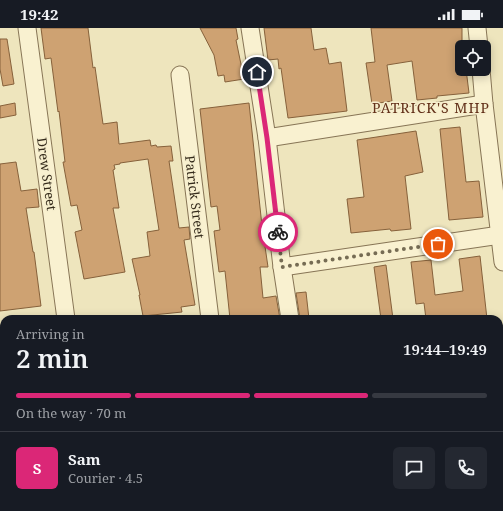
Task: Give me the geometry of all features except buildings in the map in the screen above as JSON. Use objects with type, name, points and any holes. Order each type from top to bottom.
[{"type":"street","name":"Drew Street","points":[[27,28],[65,315]]},
{"type":"street","points":[[250,28],[267,138],[282,267],[289,315]]},
{"type":"street","points":[[477,28],[478,40]]},
{"type":"street","name":"Patrick Street","points":[[180,75],[210,315]]},
{"type":"street","points":[[482,76],[503,262]]},
{"type":"street","points":[[267,138],[484,104]]},
{"type":"street","points":[[282,267],[500,235]]},
{"type":"way so far","points":[[278,232],[282,267],[438,244]]},
{"type":"district","name":"PATRICK'S MHP","points":[[431,108]]},
{"type":"route","points":[[257,72],[267,138],[278,232]]}]
